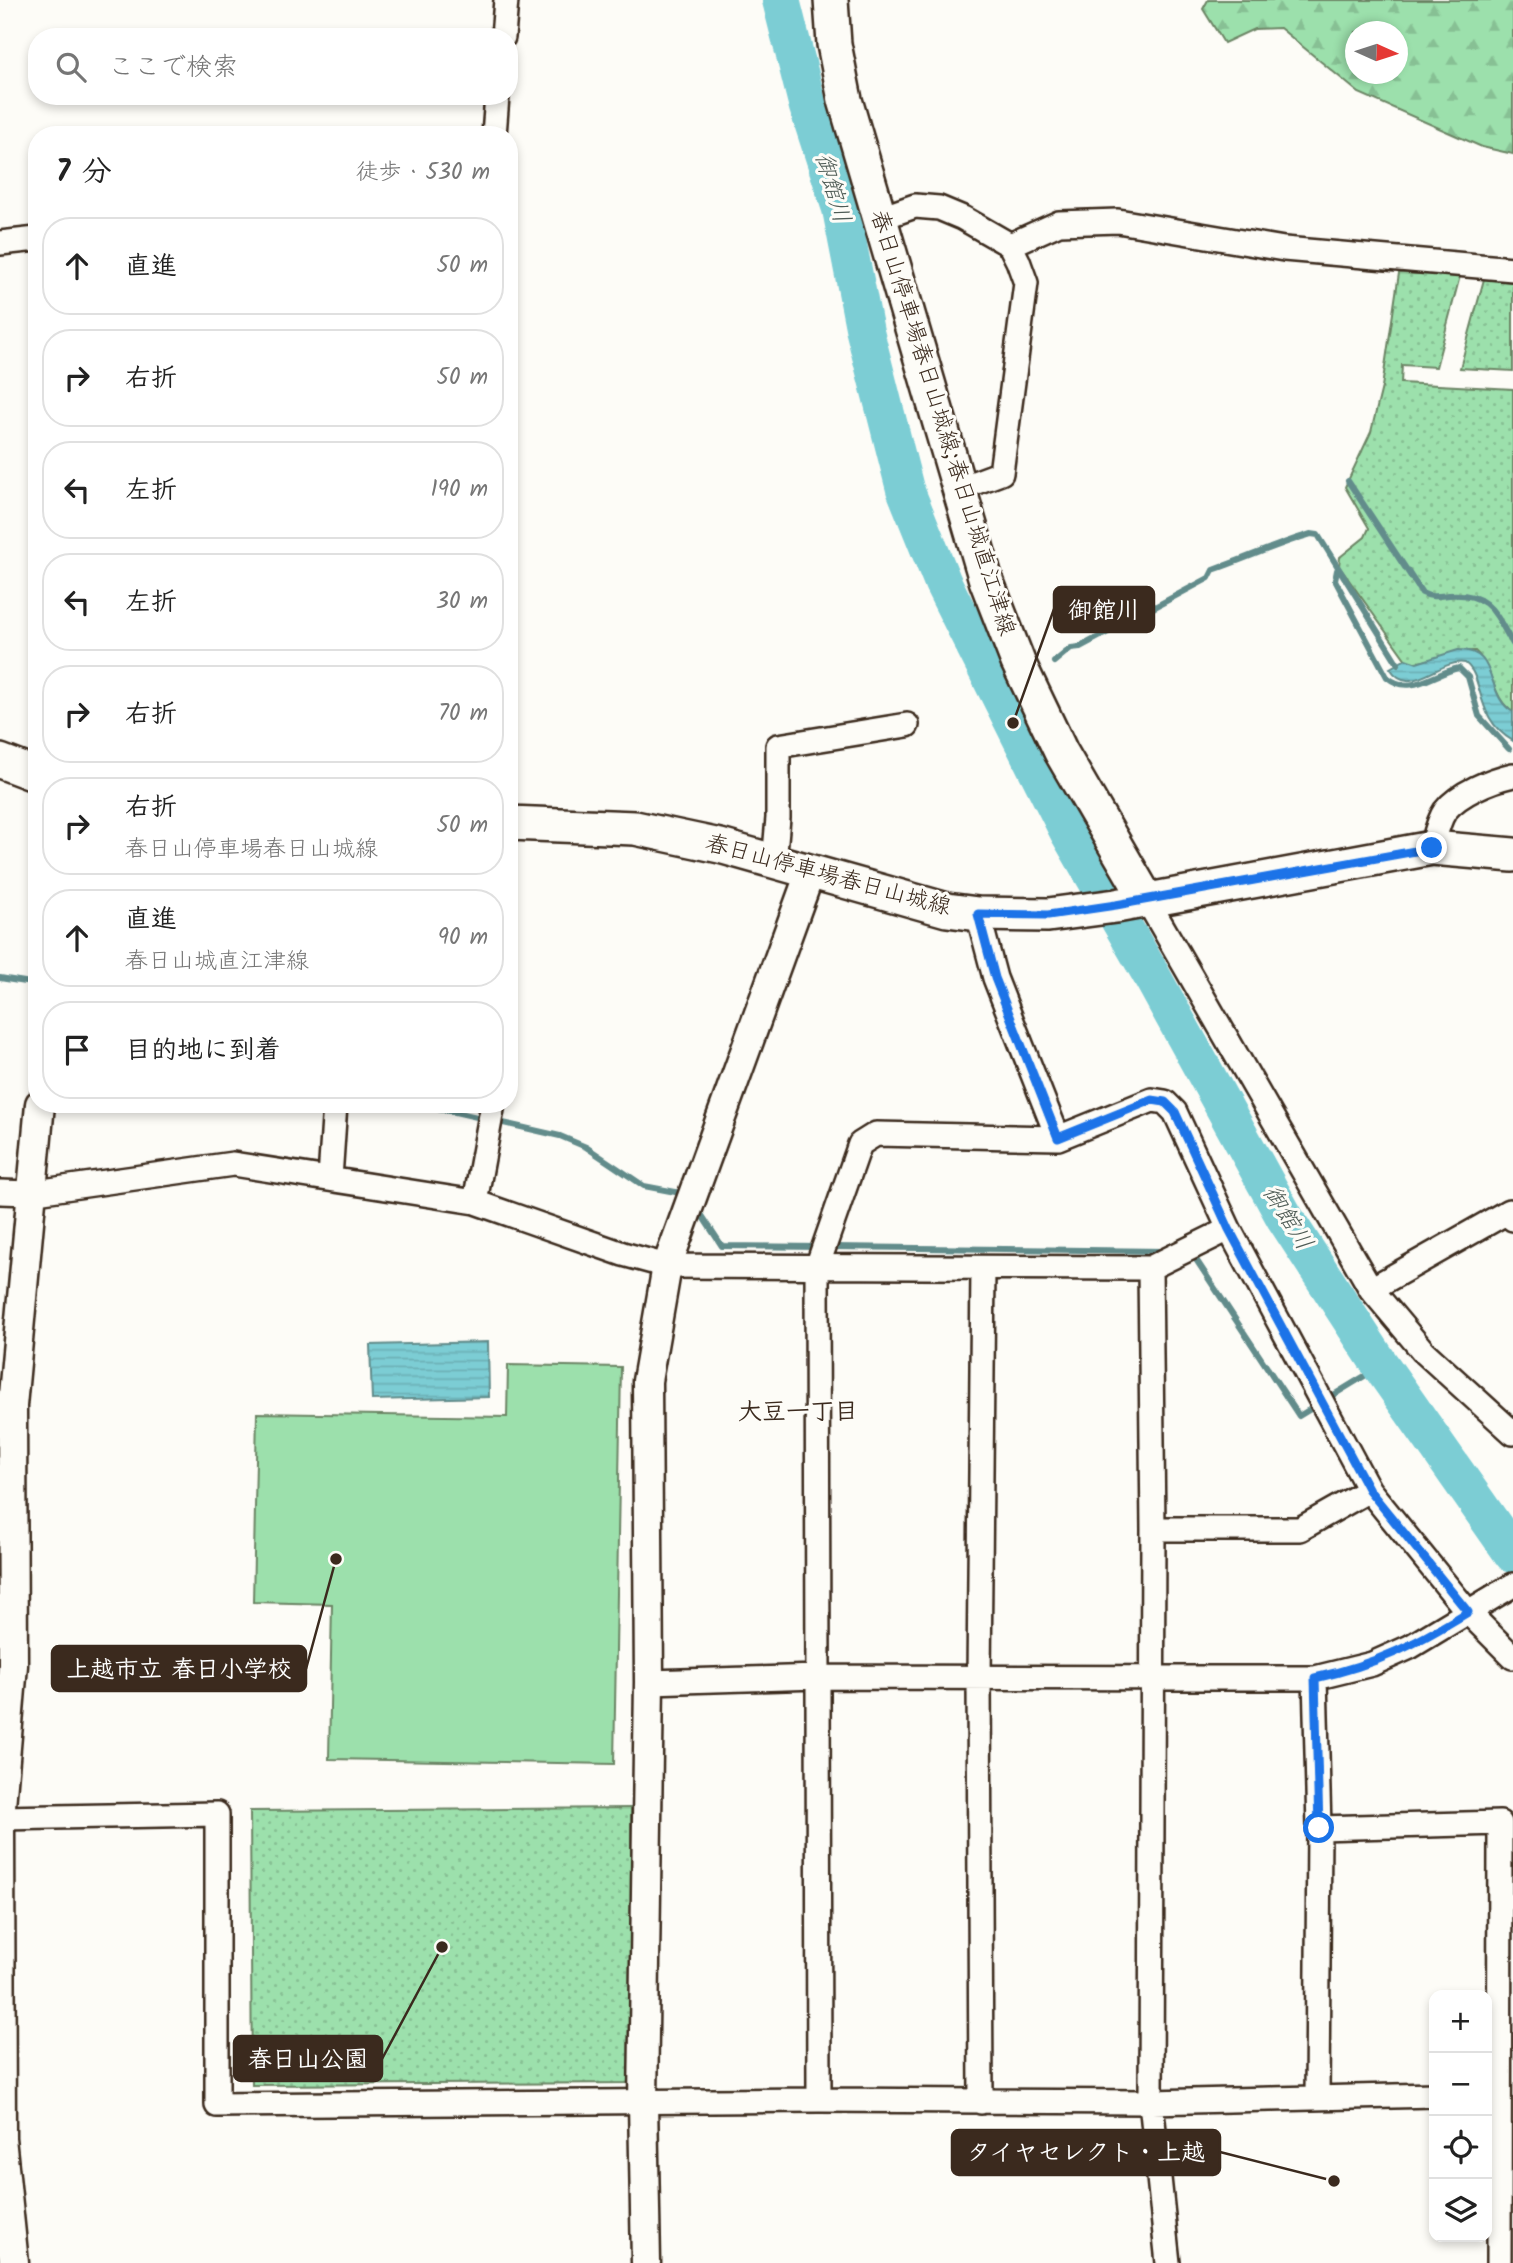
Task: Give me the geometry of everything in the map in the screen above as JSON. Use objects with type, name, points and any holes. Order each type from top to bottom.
[{"type":"main road","name":"春日山停車場春日山城線;春日山城直江津線","points":[[831,0],[834,44],[845,100],[986,580],[1018,662],[1131,903]]},
{"type":"main road","points":[[0,761],[28,772]]},
{"type":"main road","name":"春日山停車場春日山城線","points":[[518,823],[635,828],[720,846],[947,910],[978,914],[1048,915],[1131,903],[1432,848],[1513,855]]},
{"type":"street","points":[[504,28],[506,0]]},
{"type":"street","points":[[495,126],[497,105]]},
{"type":"street","points":[[878,219],[915,206],[939,208],[963,218],[1010,245],[1026,283],[1002,473],[958,489]]},
{"type":"street","points":[[1010,245],[1059,223],[1118,221],[1284,248],[1513,269]]},
{"type":"street","points":[[0,243],[28,240]]},
{"type":"street","points":[[774,863],[778,818],[778,746],[907,725]]},
{"type":"street","points":[[1432,848],[1443,813],[1457,799],[1500,778],[1513,775]]},
{"type":"street","points":[[646,2263],[642,2102],[649,1682],[647,1381],[667,1266],[810,873]]},
{"type":"street","points":[[1131,903],[1371,1289],[1423,1351],[1513,1433]]},
{"type":"street","points":[[978,914],[995,978],[1058,1138]]},
{"type":"street","points":[[819,2101],[817,1267],[860,1144],[876,1134],[1058,1138],[1152,1100],[1165,1102],[1175,1112],[1229,1229],[1369,1490],[1468,1612],[1513,1657]]},
{"type":"street","points":[[15,2263],[1,2144],[0,1818],[12,1406],[29,1193],[39,1113]]},
{"type":"street","points":[[330,1178],[334,1113]]},
{"type":"street","points":[[475,1202],[492,1113]]},
{"type":"street","points":[[0,1192],[29,1193],[233,1164],[475,1202],[623,1254],[667,1266],[1150,1268],[1229,1229]]},
{"type":"street","points":[[1371,1289],[1509,1211],[1513,1219]]},
{"type":"street","points":[[981,2102],[979,1678],[983,1268]]},
{"type":"street","points":[[1150,1268],[1153,1529],[1151,2102],[1168,2263]]},
{"type":"street","points":[[1153,1529],[1300,1529],[1369,1490]]},
{"type":"street","points":[[649,1682],[818,1677],[1315,1678],[1372,1664],[1410,1647],[1509,1588]]},
{"type":"street","points":[[1315,1678],[1319,1828],[1317,2096]]},
{"type":"street","points":[[0,1818],[217,1814],[217,2105],[1151,2102],[1429,2095]]},
{"type":"street","points":[[1319,1828],[1500,1823],[1499,2263]]},
{"type":"green space","points":[[1208,0],[1513,0],[1513,154],[1482,147],[1359,93],[1348,84],[1408,84],[1408,21],[1345,21],[1345,81],[1280,28],[1254,29],[1224,43],[1203,9]]},
{"type":"green space","points":[[1399,273],[1460,276],[1436,367],[1402,365],[1401,383],[1513,389],[1513,712],[1496,691],[1486,665],[1475,651],[1419,662],[1406,660],[1339,566],[1340,557],[1365,537],[1369,528],[1345,487],[1371,432],[1382,387]]},
{"type":"green space","points":[[1484,279],[1513,282],[1513,371],[1460,368]]},
{"type":"green space","points":[[508,1365],[621,1367],[614,1764],[329,1759],[332,1604],[253,1602],[257,1413],[507,1417]]},
{"type":"green space","points":[[631,1808],[634,2083],[252,2085],[250,1811]]},
{"type":"water","points":[[1458,650],[1471,652],[1480,657],[1486,665],[1498,695],[1513,712],[1513,741],[1492,722],[1471,669],[1465,663],[1455,663],[1425,676],[1406,680],[1398,677],[1390,668],[1406,659],[1417,663]]},
{"type":"water","points":[[488,1342],[489,1397],[372,1400],[370,1345]]},
{"type":"waterway","name":"御館川","points":[[781,0],[808,107],[841,209],[865,332],[905,489],[943,583],[1068,831],[1149,971],[1285,1218],[1381,1366],[1513,1554]]},
{"type":"waterway","points":[[1348,481],[1422,593],[1432,596],[1463,595],[1483,601],[1496,615],[1513,644]]},
{"type":"waterway","points":[[1054,662],[1071,648],[1080,647],[1209,578],[1213,570],[1311,534],[1318,535],[1398,664]]},
{"type":"waterway","points":[[1337,570],[1335,580],[1387,677],[1405,685],[1422,682],[1459,668],[1468,677],[1479,716],[1509,749]]},
{"type":"waterway","points":[[0,978],[28,983]]},
{"type":"waterway","points":[[459,1113],[560,1136],[586,1147],[644,1186],[686,1194]]},
{"type":"waterway","points":[[697,1208],[722,1246],[820,1247]]},
{"type":"waterway","points":[[831,1247],[1166,1251]]},
{"type":"waterway","points":[[1191,1252],[1299,1416],[1381,1366]]},
{"type":"place","name":"御館川","points":[[1013,723]]},
{"type":"place","name":"上越市立 春日小学校","points":[[336,1559]]},
{"type":"place","name":"春日山公園","points":[[442,1947]]},
{"type":"place","name":"タイヤセレクト・上越","points":[[1334,2181]]},
{"type":"district","name":"大豆一丁目","points":[[798,1412]]},
{"type":"route","points":[[1319,1828],[1315,1678],[1372,1664],[1410,1647],[1468,1612],[1369,1490],[1229,1229],[1175,1112],[1165,1102],[1152,1100],[1058,1138],[995,978],[978,914],[1048,915],[1432,848]]}]
